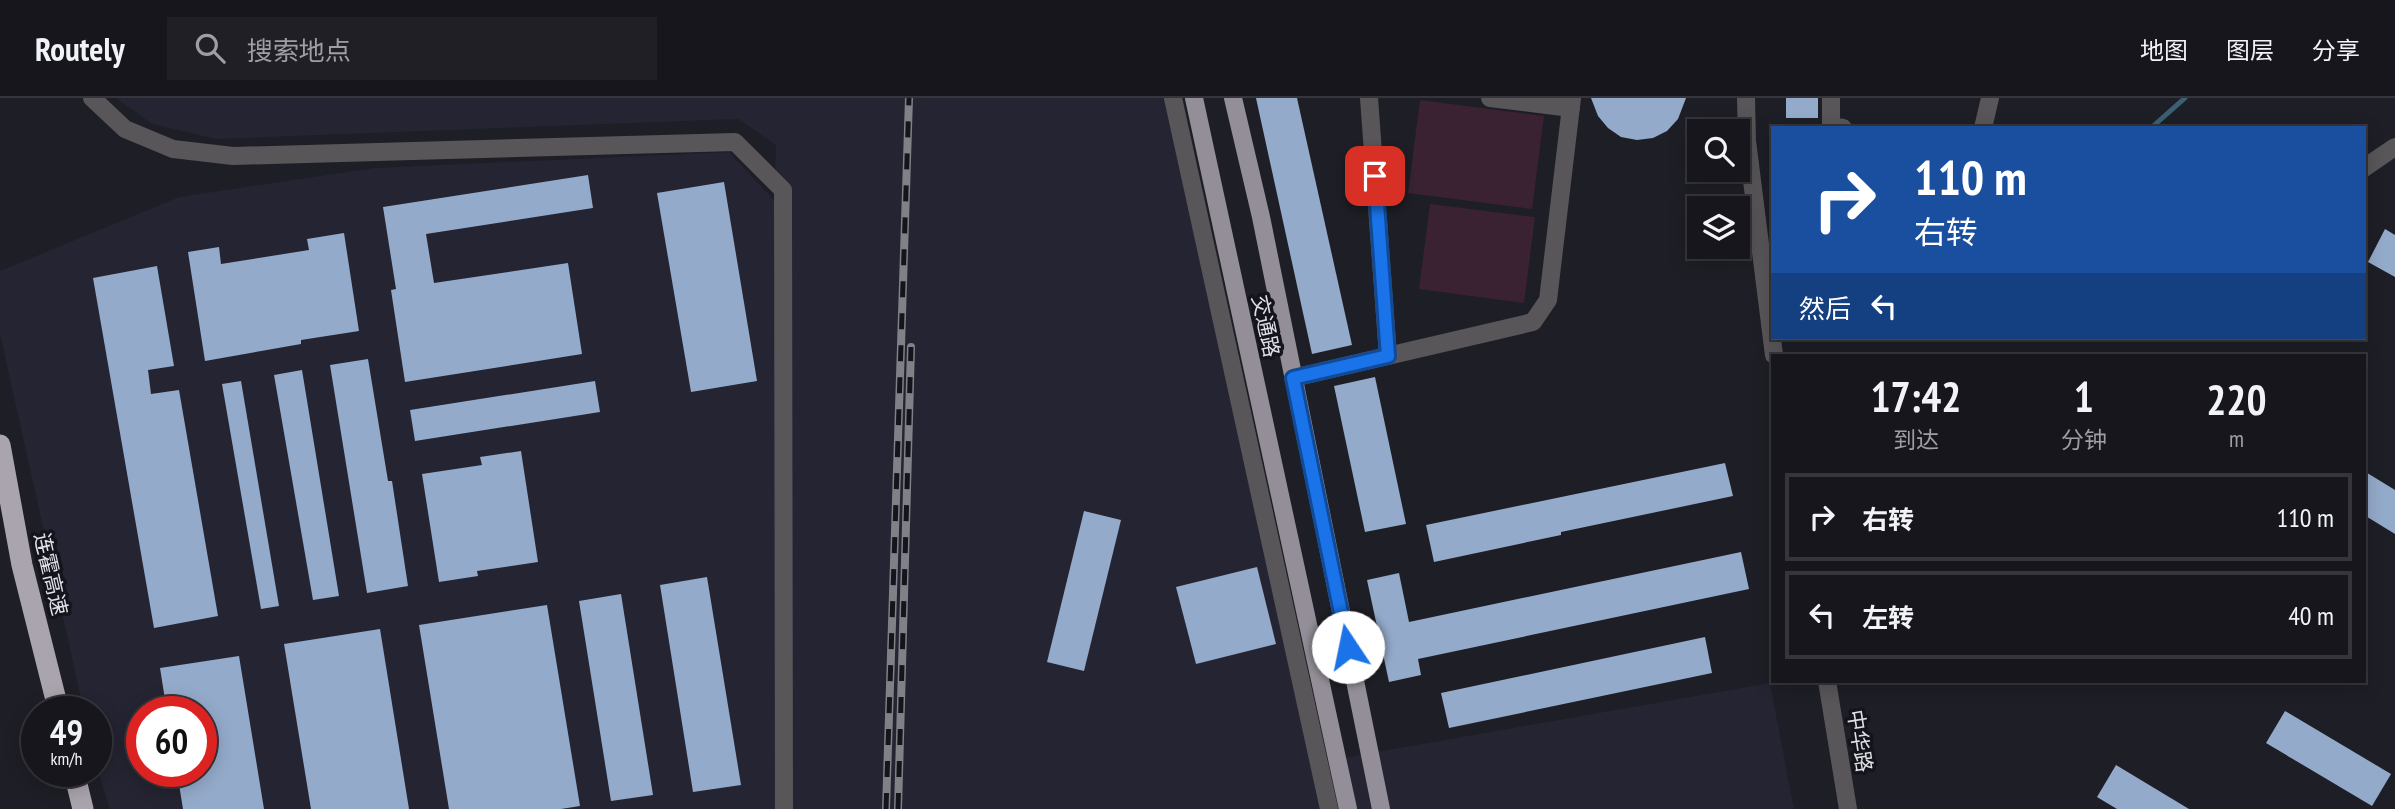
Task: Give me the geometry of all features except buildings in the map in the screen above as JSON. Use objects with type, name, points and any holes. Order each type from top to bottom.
[{"type":"highway","name":"连霍高速","points":[[0,445],[22,565],[55,696]]},
{"type":"highway","points":[[78,787],[83,809]]},
{"type":"main road","name":"交通路","points":[[1194,98],[1348,809]]},
{"type":"main road","name":"交通路","points":[[1233,98],[1261,217],[1381,809]]},
{"type":"street","points":[[92,98],[125,128],[173,149],[233,156],[735,142],[783,190],[783,809]]},
{"type":"street","points":[[1174,98],[1329,809]]},
{"type":"street","points":[[1369,98],[1388,356]]},
{"type":"street","points":[[1293,378],[1533,322],[1548,300],[1571,103],[1490,98]]},
{"type":"street","points":[[1746,98],[1746,141],[1770,311]]},
{"type":"street","points":[[1831,98],[1831,126]]},
{"type":"street","points":[[1983,126],[1990,98]]},
{"type":"street","points":[[2366,167],[2395,147]]},
{"type":"street","name":"中华路","points":[[1827,683],[1848,809]]},
{"type":"shaded area","points":[[116,98],[1168,98],[1325,761],[1770,683],[1794,809],[110,809],[103,787],[112,787],[112,696],[80,696],[0,334],[0,271],[179,197],[374,168],[729,152],[774,200],[776,145],[738,119],[216,139],[152,124]]},
{"type":"shaded area","points":[[1420,100],[1544,116],[1532,209],[1408,193]]},
{"type":"shaded area","points":[[1430,204],[1535,217],[1524,303],[1419,289]]},
{"type":"waterway","points":[[2153,126],[2185,98]]},
{"type":"railway","points":[[886,809],[909,98]]},
{"type":"railway","points":[[898,809],[911,347]]},
{"type":"route","points":[[1348,647],[1293,378],[1388,356],[1375,176]]}]
